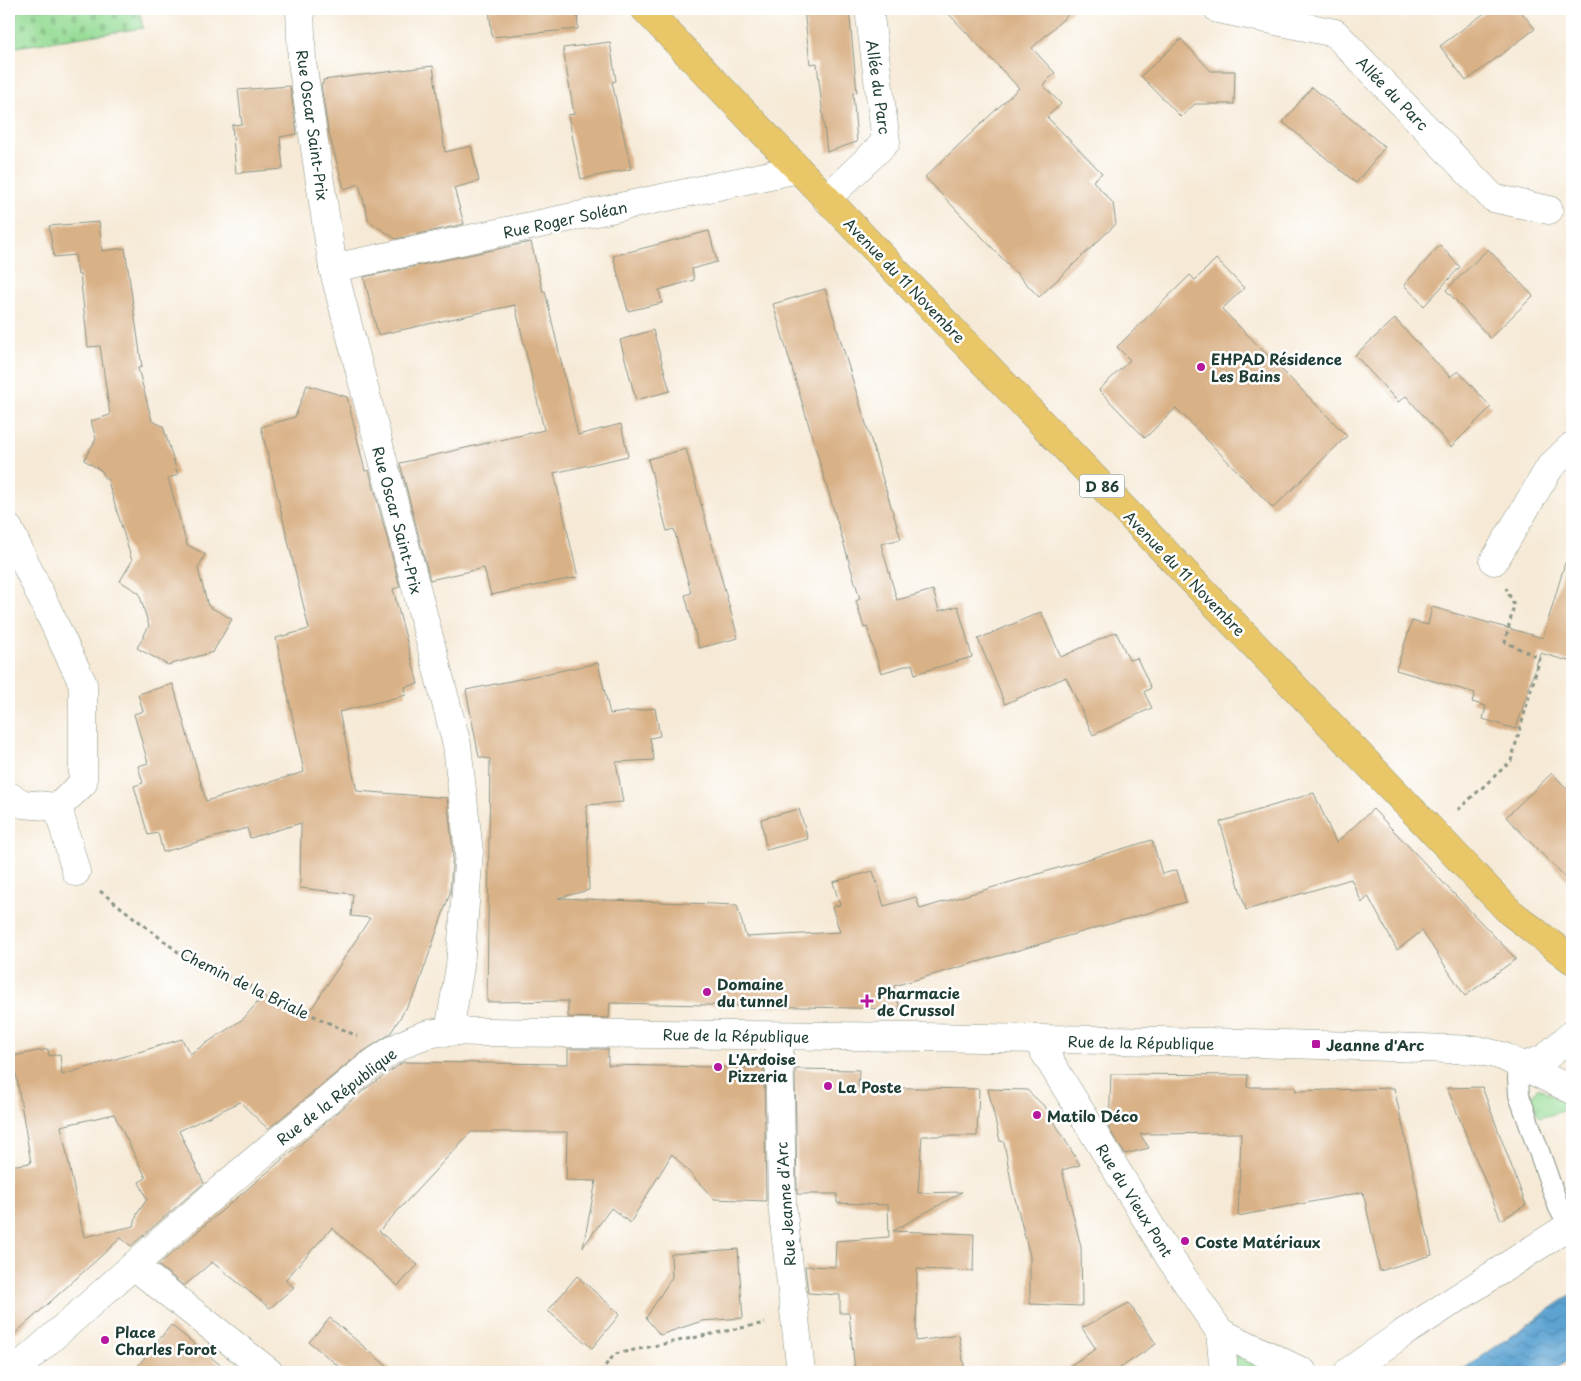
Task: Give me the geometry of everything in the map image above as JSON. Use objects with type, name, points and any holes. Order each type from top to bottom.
[{"type":"main road","name":"Avenue du 11 Novembre","points":[[645,9],[1510,912],[1570,958]]},
{"type":"street","name":"Rue Oscar Saint-Prix","points":[[300,9],[302,62],[333,268],[457,745],[469,852],[460,966],[449,1032]]},
{"type":"street","name":"Allée du Parc","points":[[826,198],[886,142],[868,9]]},
{"type":"street","name":"Allée du Parc","points":[[1218,9],[1335,33],[1494,198],[1549,210]]},
{"type":"street","name":"Rue Roger Soléan","points":[[333,268],[798,169]]},
{"type":"street","points":[[1494,561],[1550,467],[1572,446]]},
{"type":"street","points":[[9,529],[83,684],[82,783],[58,807]]},
{"type":"street","points":[[9,796],[24,804],[58,807]]},
{"type":"street","points":[[58,807],[76,872]]},
{"type":"street","name":"Rue de la République","points":[[14,1372],[288,1133],[397,1047],[426,1035],[449,1032],[779,1036],[1316,1044],[1478,1050],[1502,1056],[1572,1090]]},
{"type":"street","points":[[1522,1067],[1545,1058],[1572,1034]]},
{"type":"street","name":"Rue Jeanne d'Arc","points":[[779,1036],[782,1204],[801,1372]]},
{"type":"street","name":"Rue du Vieux Pont","points":[[1037,1040],[1170,1258],[1220,1332],[1224,1372]]},
{"type":"street","points":[[1348,1372],[1402,1334],[1572,1224]]},
{"type":"street","points":[[134,1266],[269,1372]]},
{"type":"street","points":[[1220,1332],[1303,1372]]},
{"type":"lane","points":[[1522,1067],[1518,1078],[1519,1095],[1559,1208],[1572,1224]]},
{"type":"path","points":[[1434,833],[1511,760],[1540,658],[1505,642],[1514,605],[1494,561]]},
{"type":"path","name":"Chemin de la Briale","points":[[76,872],[182,955],[364,1039]]},
{"type":"path","points":[[600,1372],[615,1354],[795,1317]]},
{"type":"green space","points":[[9,9],[139,9],[143,28],[9,48]]},
{"type":"green space","points":[[1538,1087],[1572,1106],[1572,1131],[1565,1110],[1541,1118],[1538,1115],[1531,1097]]},
{"type":"green space","points":[[1232,1352],[1280,1372],[1231,1372]]},
{"type":"water","points":[[1572,1294],[1572,1357],[1552,1372],[1459,1372]]},
{"type":"building","points":[[489,9],[577,9],[578,29],[492,37]]},
{"type":"building","points":[[804,9],[849,9],[857,92],[853,93],[857,142],[827,152],[817,63],[810,64]]},
{"type":"building","points":[[944,9],[1074,9],[1032,48],[1055,73],[1043,85],[1061,104],[1047,117],[1102,173],[1093,181],[1113,203],[1116,224],[1039,297],[925,177],[1019,88]]},
{"type":"building","points":[[1490,9],[1519,9],[1535,29],[1466,81],[1440,46]]},
{"type":"building","points":[[1181,39],[1211,71],[1235,71],[1234,104],[1195,104],[1181,117],[1141,76]]},
{"type":"building","points":[[610,42],[616,81],[612,82],[631,169],[581,179],[568,115],[574,114],[563,48]]},
{"type":"building","points":[[433,66],[445,152],[471,146],[479,181],[454,188],[464,224],[396,239],[369,221],[359,184],[344,189],[328,130],[321,84],[323,84],[323,80]]},
{"type":"building","points":[[290,86],[297,134],[280,137],[283,169],[236,173],[232,125],[242,124],[238,90]]},
{"type":"building","points":[[1312,87],[1385,147],[1356,183],[1283,122]]},
{"type":"building","points":[[99,222],[102,251],[125,248],[142,367],[138,368],[152,421],[163,426],[178,475],[168,478],[187,545],[205,554],[198,569],[208,606],[232,619],[213,652],[168,665],[137,648],[149,626],[139,593],[120,581],[132,561],[107,478],[105,479],[102,471],[84,460],[96,439],[91,421],[110,415],[100,346],[88,347],[80,274],[78,275],[75,255],[54,257],[49,226]]},
{"type":"building","points":[[709,231],[717,262],[692,269],[694,280],[659,290],[662,303],[628,311],[613,256]]},
{"type":"building","points":[[531,242],[543,292],[545,291],[578,435],[621,424],[628,456],[554,473],[578,577],[491,595],[484,568],[430,580],[400,463],[544,430],[515,305],[378,335],[364,277]]},
{"type":"building","points":[[1440,245],[1460,267],[1424,306],[1404,285]]},
{"type":"building","points":[[1488,249],[1533,296],[1490,338],[1446,290]]},
{"type":"building","name":"EHPAD Résidence Les Bains","points":[[1216,259],[1244,288],[1222,309],[1347,436],[1273,508],[1176,408],[1145,438],[1099,390],[1130,360],[1117,347],[1190,275],[1195,280]]},
{"type":"building","points":[[825,289],[901,539],[881,544],[897,600],[933,590],[939,611],[958,606],[972,657],[915,674],[912,664],[881,673],[867,627],[864,628],[856,601],[860,599],[773,304]]},
{"type":"building","points":[[1395,319],[1450,377],[1458,371],[1491,407],[1451,447],[1406,396],[1398,402],[1355,355]]},
{"type":"building","points":[[653,330],[670,391],[636,400],[620,340]]},
{"type":"building","points":[[307,385],[347,397],[365,471],[369,470],[400,587],[393,589],[418,684],[405,687],[406,695],[339,712],[357,791],[447,798],[453,852],[450,893],[416,992],[390,1034],[358,1055],[268,1129],[240,1102],[179,1131],[204,1183],[131,1246],[121,1238],[9,1339],[9,1166],[31,1163],[13,1056],[48,1049],[49,1056],[60,1054],[62,1075],[182,1039],[190,1054],[243,1019],[263,996],[307,1016],[370,918],[351,916],[353,894],[300,888],[301,823],[250,838],[247,828],[163,852],[158,833],[148,835],[134,786],[143,783],[138,766],[148,763],[134,714],[143,711],[138,694],[173,684],[206,801],[304,772],[276,638],[309,629],[261,427],[295,417]],"holes":[[[114,1114],[146,1178],[139,1182],[147,1199],[137,1214],[134,1226],[84,1237],[61,1126]]]},
{"type":"building","points":[[686,449],[738,638],[699,648],[685,595],[691,593],[674,529],[667,531],[648,459]]},
{"type":"building","points":[[1565,563],[1572,564],[1572,662],[1540,653],[1516,729],[1483,719],[1486,706],[1472,702],[1475,693],[1396,670],[1412,621],[1428,625],[1432,607],[1543,638]]},
{"type":"building","points":[[1041,612],[1061,657],[1116,632],[1129,660],[1137,658],[1151,688],[1144,692],[1152,708],[1093,735],[1066,677],[1005,704],[978,639]]},
{"type":"building","points":[[598,663],[610,714],[655,708],[660,736],[650,738],[654,760],[616,762],[623,802],[587,805],[589,890],[558,898],[737,905],[746,937],[840,932],[832,907],[840,905],[833,882],[873,871],[884,906],[916,897],[920,909],[1152,840],[1162,874],[1177,870],[1186,902],[894,986],[900,1009],[610,1003],[609,1018],[568,1017],[568,1001],[487,1002],[490,759],[479,757],[466,690]]},
{"type":"building","points":[[1552,773],[1572,794],[1572,885],[1506,817]]},
{"type":"building","points":[[1314,793],[1336,843],[1373,809],[1516,959],[1465,996],[1422,931],[1397,950],[1368,896],[1362,903],[1351,879],[1246,910],[1220,822]]},
{"type":"building","points":[[799,809],[808,839],[766,850],[761,819]]},
{"type":"building","points":[[568,1049],[608,1049],[608,1065],[764,1068],[766,1201],[714,1199],[672,1154],[630,1223],[611,1208],[583,1247],[596,1181],[566,1180],[567,1132],[471,1132],[379,1231],[418,1265],[398,1286],[332,1228],[285,1280],[294,1287],[270,1308],[212,1262],[184,1286],[158,1265],[364,1090],[403,1062],[568,1064]]},
{"type":"building","points":[[795,1069],[859,1070],[858,1087],[979,1089],[977,1136],[922,1136],[918,1193],[962,1192],[893,1231],[974,1234],[973,1271],[917,1269],[916,1341],[959,1335],[965,1372],[855,1372],[849,1313],[840,1313],[840,1295],[808,1293],[805,1266],[835,1267],[836,1241],[889,1237],[888,1205],[837,1203],[837,1194],[797,1194]]},
{"type":"building","points":[[1111,1074],[1248,1075],[1247,1087],[1295,1087],[1296,1091],[1394,1088],[1432,1255],[1380,1271],[1363,1192],[1238,1216],[1241,1133],[1140,1134],[1149,1148],[1125,1154],[1109,1129]]},
{"type":"building","points":[[1482,1087],[1526,1205],[1501,1220],[1447,1088]]},
{"type":"building","points":[[988,1089],[1027,1090],[1046,1108],[1080,1165],[1062,1170],[1081,1247],[1082,1306],[1030,1304],[1030,1256],[1012,1187],[1004,1142],[1000,1141]]},
{"type":"building","points":[[738,1249],[743,1318],[702,1321],[660,1335],[646,1318],[672,1277],[671,1254]]},
{"type":"building","points":[[577,1276],[620,1314],[592,1348],[548,1311]]},
{"type":"building","points":[[1129,1303],[1156,1344],[1114,1372],[1060,1372],[1096,1349],[1082,1328]]},
{"type":"building","points":[[330,1318],[394,1372],[346,1372],[309,1342]]},
{"type":"building","points":[[171,1325],[229,1372],[133,1372]]},
{"type":"place","name":"EHPAD Résidence Les Bains","points":[[1201,367]]},
{"type":"place","name":"Domaine du tunnel","points":[[707,992]]},
{"type":"place","name":"Pharmacie de Crussol","points":[[867,1001]]},
{"type":"place","name":"Jeanne d'Arc","points":[[1316,1044]]},
{"type":"place","name":"L'Ardoise Pizzeria","points":[[718,1067]]},
{"type":"place","name":"La Poste","points":[[828,1086]]},
{"type":"place","name":"Matilo Déco","points":[[1037,1115]]},
{"type":"place","name":"Coste Matériaux","points":[[1185,1241]]},
{"type":"place","name":"Place Charles Forot","points":[[105,1340]]}]
